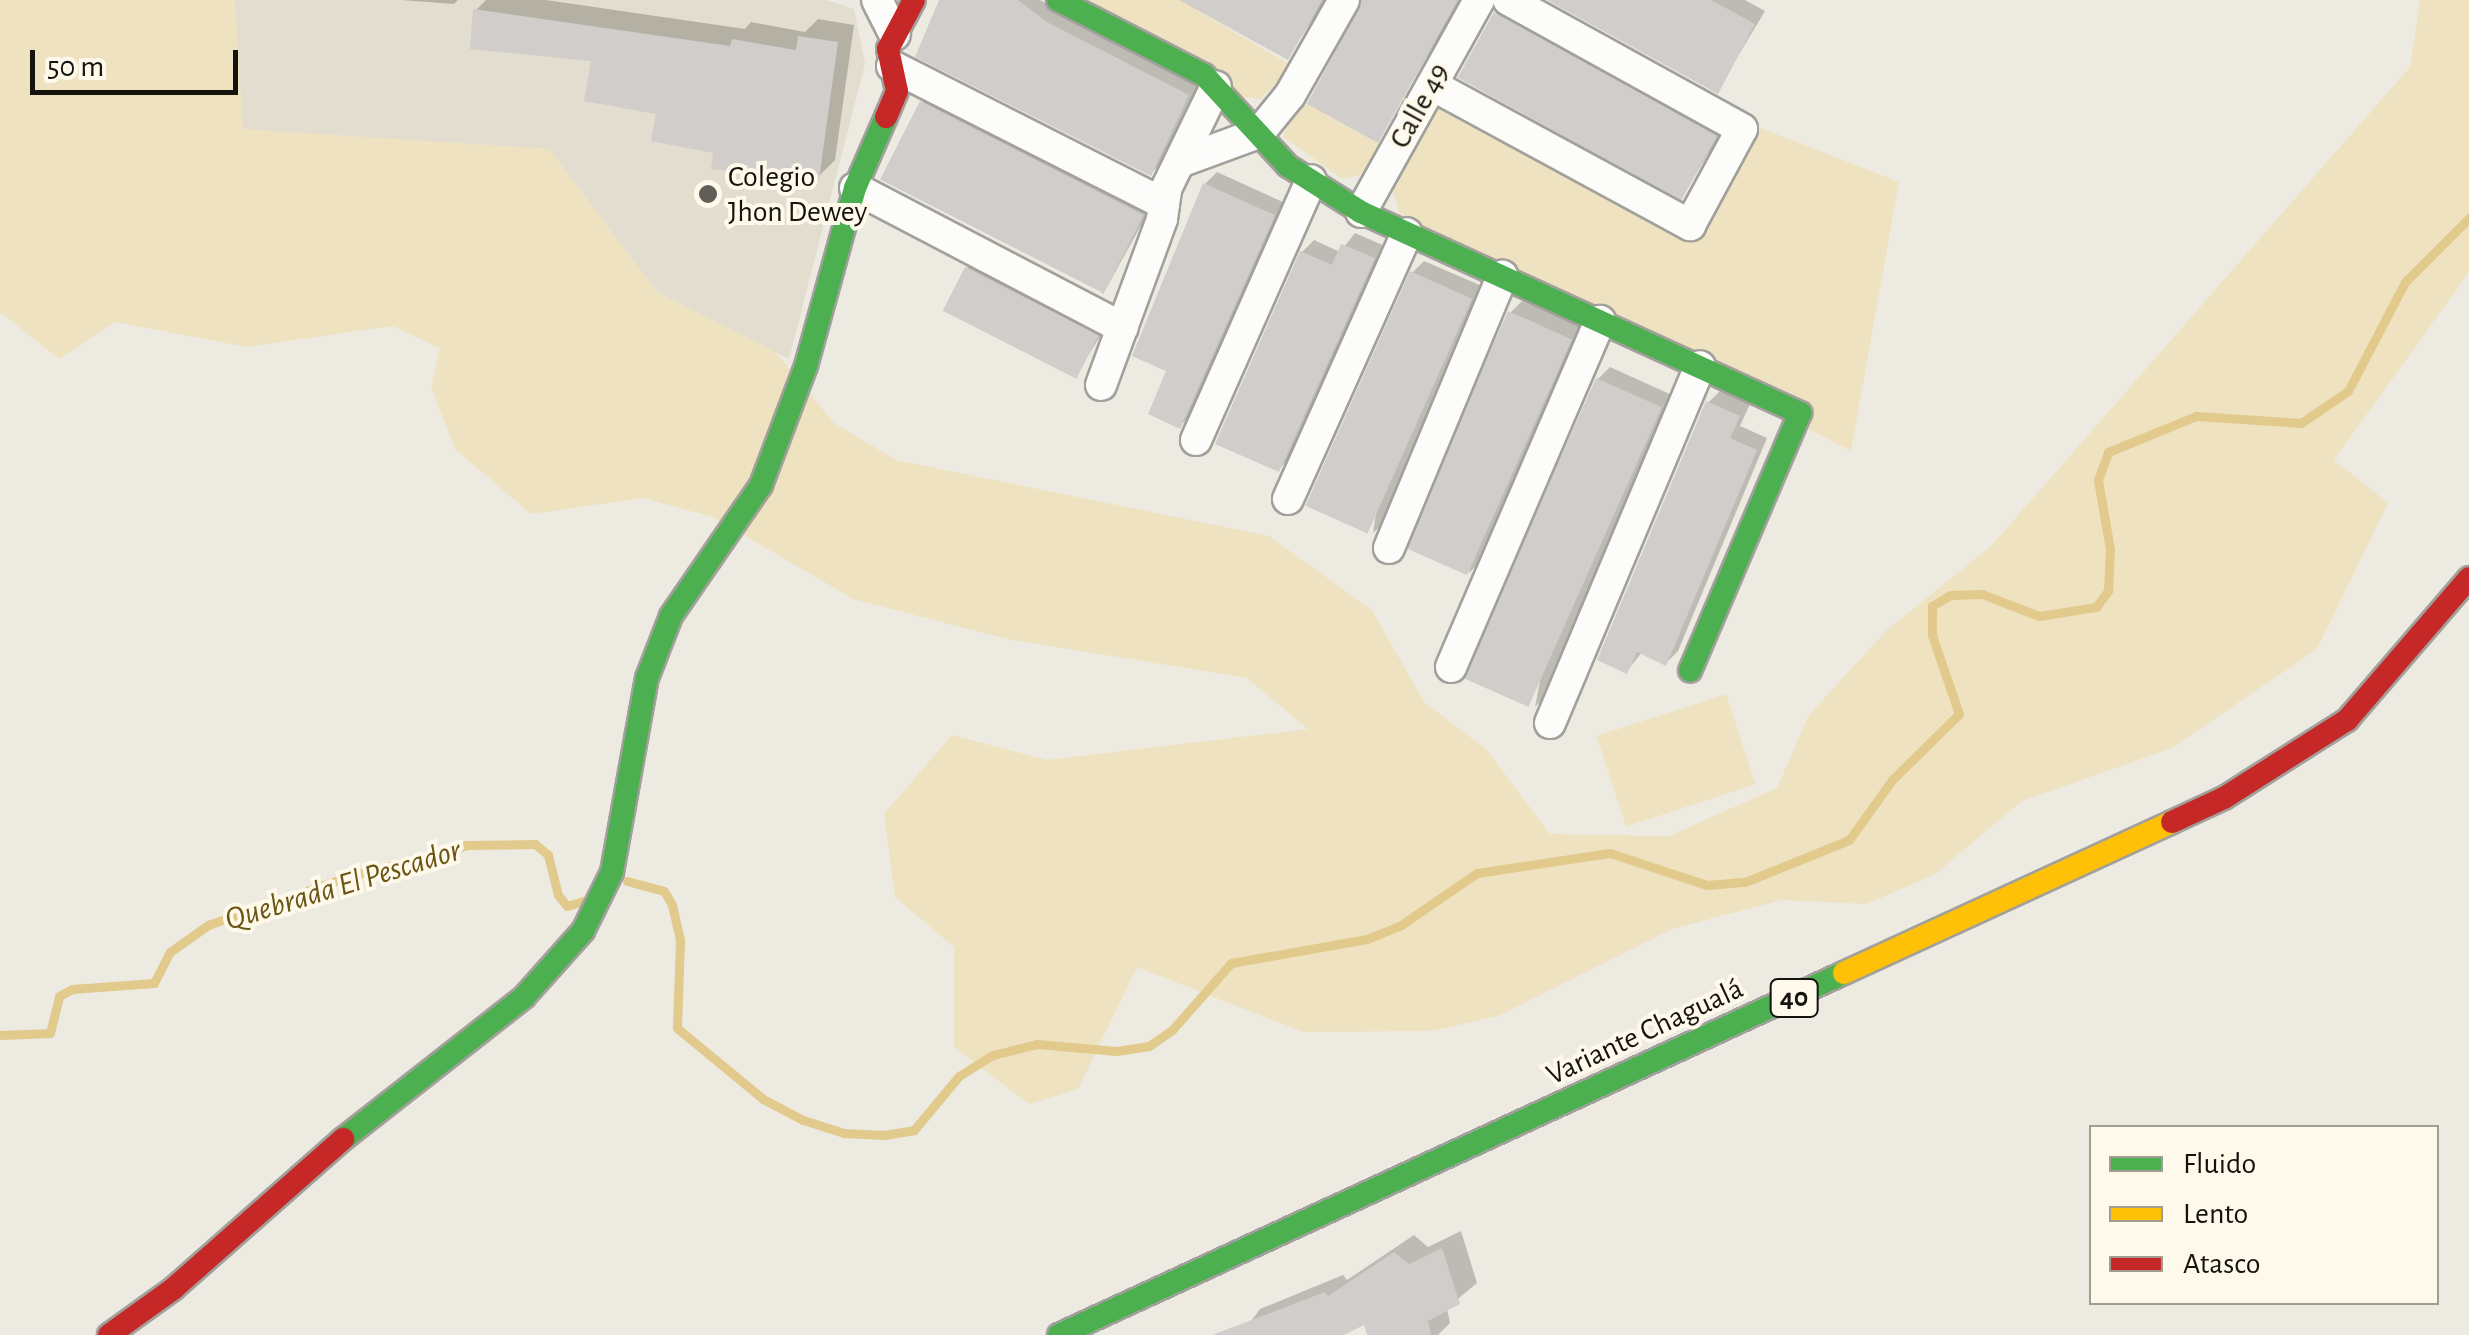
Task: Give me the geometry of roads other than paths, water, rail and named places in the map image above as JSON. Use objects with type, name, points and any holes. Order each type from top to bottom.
[{"type":"main road","points":[[109,1335],[172,1288],[374,1110],[524,998],[583,931],[612,872],[647,678],[671,616],[761,484],[806,366],[855,188],[897,91],[888,49],[914,0]]},
{"type":"main road","points":[[1060,0],[1216,86],[1288,166],[1362,212],[1800,412],[1690,671]]},
{"type":"main road","name":"Variante Chagualá","points":[[1059,1335],[2224,798],[2346,720],[2469,578]]},
{"type":"street","points":[[876,0],[895,35]]},
{"type":"street","points":[[1180,162],[1259,133],[1290,95],[1344,0]]},
{"type":"street","name":"Calle 49","points":[[1362,212],[1479,0]]},
{"type":"street","points":[[1432,85],[1690,225],[1742,129],[1508,0]]},
{"type":"street","points":[[892,66],[1164,204]]},
{"type":"street","points":[[1100,385],[1180,162],[1216,86]]},
{"type":"street","points":[[1196,440],[1310,180]]},
{"type":"street","points":[[855,188],[1123,328]]},
{"type":"street","points":[[1288,499],[1407,232]]},
{"type":"street","points":[[1389,548],[1502,276]]},
{"type":"street","points":[[1451,667],[1600,321]]},
{"type":"street","points":[[1550,722],[1700,366]]},
{"type":"waterway","name":"Quebrada El Pescador","points":[[627,881],[664,891],[672,905],[680,941],[677,1028],[763,1099],[803,1120],[844,1133],[884,1135],[914,1130],[959,1076],[993,1055],[1037,1044],[1117,1051],[1149,1046],[1172,1030],[1231,963],[1367,939],[1401,925],[1477,873],[1610,853],[1707,885],[1745,882],[1849,840],[1892,780],[1959,714],[1932,635],[1932,606],[1950,595],[1982,594],[2039,616],[2096,607],[2108,591],[2110,549],[2098,480],[2108,452],[2196,416],[2301,423],[2348,391],[2405,282],[2469,218]]},
{"type":"waterway","name":"Quebrada El Pescador","points":[[0,1035],[50,1033],[59,996],[72,989],[154,983],[170,952],[208,925],[344,878],[467,845],[535,844],[548,855],[558,895],[567,906],[583,901]]},
{"type":"place","name":"Colegio Jhon Dewey","points":[[708,194]]}]
